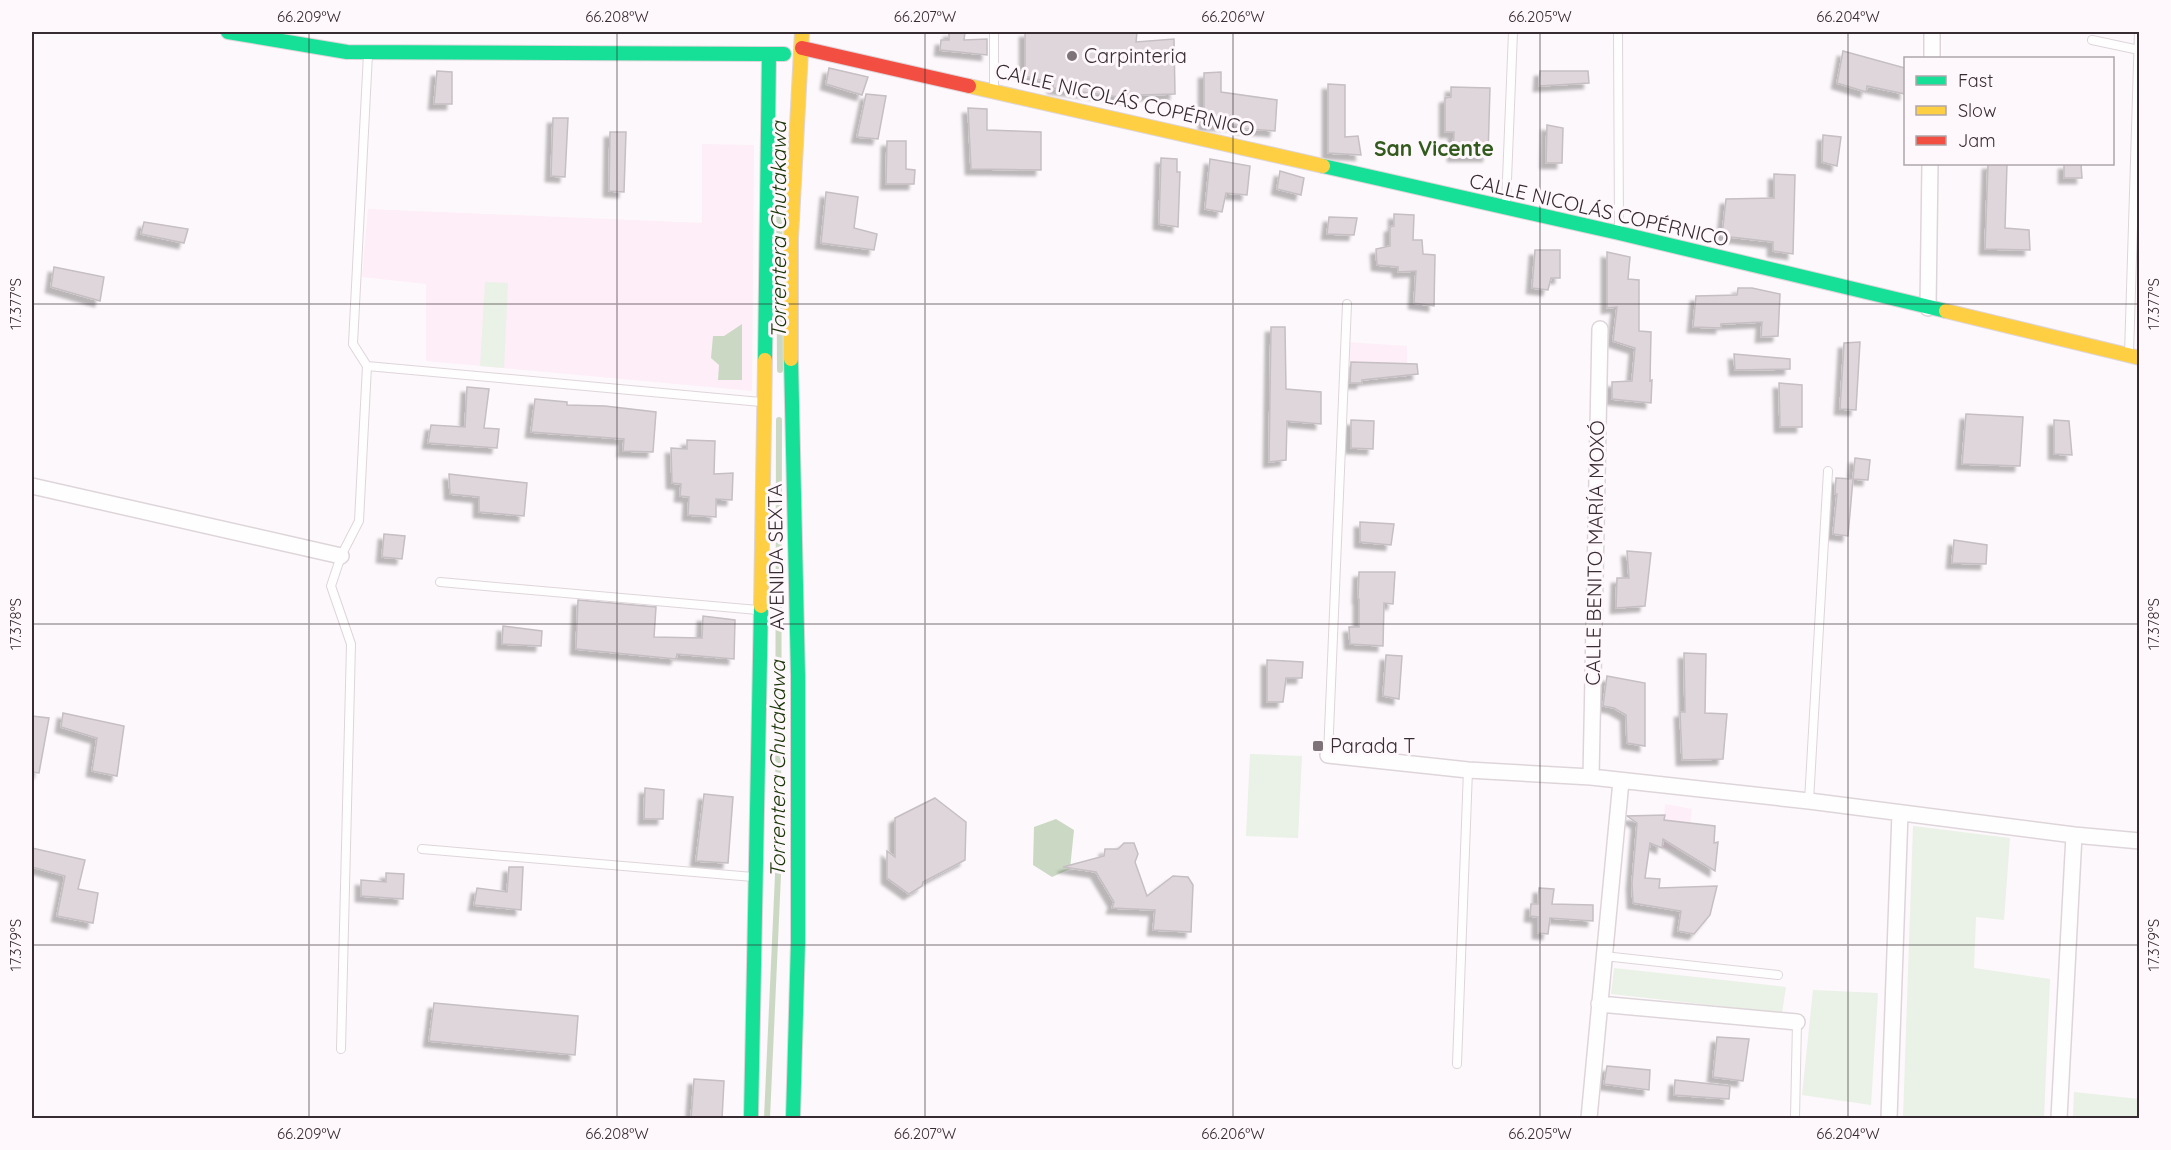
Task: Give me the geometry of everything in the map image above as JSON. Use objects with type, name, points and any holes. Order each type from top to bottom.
[{"type":"street","points":[[228,32],[347,52],[785,54],[802,48]]},
{"type":"street","name":"AVENIDA SEXTA","points":[[793,1119],[798,942],[798,676],[788,405],[791,238],[802,32]]},
{"type":"street","points":[[1932,32],[1932,57]]},
{"type":"street","name":"CALLE NICOLÁS COPÉRNICO","points":[[802,48],[1619,233],[2134,356]]},
{"type":"street","name":"AVENIDA SEXTA","points":[[751,1119],[762,610],[769,54]]},
{"type":"street","points":[[1928,308],[1930,165]]},
{"type":"street","name":"CALLE BENITO MARÍA MOXÓ","points":[[1591,777],[1600,329]]},
{"type":"street","points":[[765,402],[788,405]]},
{"type":"street","points":[[32,486],[341,556]]},
{"type":"street","points":[[1328,755],[1468,770],[1591,777],[1809,801],[2074,836],[2139,841]]},
{"type":"street","points":[[1589,1119],[1621,781]]},
{"type":"street","points":[[1889,1119],[1899,813]]},
{"type":"street","points":[[2059,1119],[2074,836]]},
{"type":"street","points":[[1599,1004],[1797,1022]]},
{"type":"lane","points":[[994,32],[994,90]]},
{"type":"lane","points":[[1506,208],[1513,32]]},
{"type":"lane","points":[[1618,32],[1619,233]]},
{"type":"lane","points":[[2134,356],[2139,32]]},
{"type":"lane","points":[[2092,40],[2139,50]]},
{"type":"lane","points":[[341,1049],[351,644],[331,586],[341,556],[359,521],[367,366],[353,344],[368,52]]},
{"type":"lane","points":[[1328,755],[1347,304]]},
{"type":"lane","points":[[367,366],[765,402]]},
{"type":"lane","points":[[1809,801],[1828,471]]},
{"type":"lane","points":[[440,582],[762,610]]},
{"type":"lane","points":[[1457,1064],[1468,770]]},
{"type":"lane","points":[[422,849],[757,877]]},
{"type":"lane","points":[[1604,956],[1779,975]]},
{"type":"lane","points":[[1795,1119],[1797,1022]]},
{"type":"shaded area","points":[[702,144],[754,145],[752,391],[426,361],[426,284],[362,277],[368,209],[702,223]]},
{"type":"shaded area","points":[[485,282],[508,283],[504,368],[480,366]]},
{"type":"shaded area","points":[[742,324],[742,380],[718,380],[719,365],[711,358],[713,336],[724,336]]},
{"type":"shaded area","points":[[1346,342],[1407,346],[1407,364],[1345,362]]},
{"type":"shaded area","points":[[1250,754],[1302,756],[1298,838],[1246,836]]},
{"type":"shaded area","points":[[1665,804],[1692,809],[1687,851],[1662,848]]},
{"type":"shaded area","points":[[1056,819],[1074,830],[1070,869],[1052,877],[1033,865],[1034,827]]},
{"type":"shaded area","points":[[1913,826],[2010,838],[2004,920],[1976,917],[1974,968],[2050,979],[2044,1118],[1903,1118]]},
{"type":"shaded area","points":[[1614,968],[1786,987],[1782,1013],[1611,994]]},
{"type":"shaded area","points":[[1813,990],[1878,993],[1871,1105],[1802,1095]]},
{"type":"shaded area","points":[[2074,1092],[2139,1099],[2139,1118],[2073,1118]]},
{"type":"building","points":[[949,32],[965,32],[964,40],[987,39],[987,55],[940,50],[941,40],[949,40]]},
{"type":"building","points":[[1025,32],[1137,32],[1136,42],[1174,39],[1175,94],[1141,95],[1141,100],[1053,88],[1053,83],[1025,76]]},
{"type":"building","points":[[1843,51],[1904,68],[1904,94],[1867,86],[1866,92],[1837,83]]},
{"type":"building","points":[[829,68],[868,77],[862,95],[826,84]]},
{"type":"building","points":[[437,71],[452,72],[452,104],[434,104]]},
{"type":"building","points":[[1540,71],[1588,71],[1589,83],[1539,86]]},
{"type":"building","points":[[1221,72],[1221,92],[1277,100],[1275,131],[1238,128],[1238,125],[1204,125],[1204,73]]},
{"type":"building","points":[[1328,84],[1345,85],[1345,137],[1358,136],[1361,155],[1328,153]]},
{"type":"building","points":[[1451,87],[1490,88],[1488,156],[1453,156],[1454,132],[1445,132],[1445,98],[1451,97]]},
{"type":"building","points":[[866,94],[886,96],[878,139],[857,137]]},
{"type":"building","points":[[968,108],[987,109],[987,130],[1041,132],[1041,170],[971,169]]},
{"type":"building","points":[[553,118],[568,118],[565,177],[551,176]]},
{"type":"building","points":[[1547,125],[1563,128],[1562,163],[1546,163]]},
{"type":"building","points":[[610,132],[626,132],[624,192],[609,191]]},
{"type":"building","points":[[1823,135],[1841,137],[1837,166],[1822,162]]},
{"type":"building","points":[[887,141],[906,141],[906,169],[915,170],[914,184],[886,184]]},
{"type":"building","points":[[1161,158],[1177,159],[1177,172],[1180,172],[1178,227],[1159,224]]},
{"type":"building","points":[[1210,159],[1250,166],[1247,195],[1226,193],[1222,212],[1205,209]]},
{"type":"building","points":[[1988,165],[2007,165],[2005,228],[2029,230],[2030,250],[1985,249]]},
{"type":"building","points":[[2064,165],[2081,165],[2082,178],[2064,178]]},
{"type":"building","points":[[1280,171],[1304,178],[1301,195],[1277,189]]},
{"type":"building","points":[[1774,174],[1795,175],[1793,254],[1773,251],[1773,242],[1722,236],[1726,199],[1774,198]]},
{"type":"building","points":[[826,192],[858,197],[854,228],[877,234],[874,250],[821,243]]},
{"type":"building","points":[[1394,214],[1414,215],[1413,240],[1422,240],[1423,254],[1435,255],[1434,306],[1414,303],[1416,271],[1398,272],[1398,267],[1377,265],[1376,249],[1390,246],[1390,227],[1394,226]]},
{"type":"building","points":[[1329,217],[1357,218],[1354,235],[1327,234]]},
{"type":"building","points":[[144,222],[188,229],[184,243],[141,234]]},
{"type":"building","points":[[1535,250],[1560,250],[1560,278],[1551,278],[1548,290],[1532,288]]},
{"type":"building","points":[[1607,252],[1630,257],[1628,279],[1639,280],[1639,331],[1651,332],[1651,403],[1612,399],[1612,382],[1632,381],[1635,348],[1613,341],[1617,307],[1607,308]]},
{"type":"building","points":[[54,267],[104,277],[100,301],[51,287]]},
{"type":"building","points":[[1738,288],[1752,288],[1780,294],[1778,336],[1761,337],[1762,322],[1721,324],[1721,328],[1693,327],[1696,296],[1737,295]]},
{"type":"building","points":[[1271,327],[1285,327],[1286,389],[1321,392],[1321,424],[1287,421],[1286,460],[1269,462]]},
{"type":"building","points":[[1860,342],[1856,410],[1840,409],[1844,343]]},
{"type":"building","points":[[1734,354],[1790,359],[1790,369],[1735,370]]},
{"type":"building","points":[[1351,362],[1417,364],[1418,374],[1350,383]]},
{"type":"building","points":[[1779,383],[1802,385],[1802,427],[1780,427]]},
{"type":"building","points":[[467,387],[489,389],[484,428],[499,429],[497,448],[428,443],[431,425],[465,427]]},
{"type":"building","points":[[535,399],[567,402],[567,405],[605,406],[656,412],[653,452],[623,451],[624,439],[531,432]]},
{"type":"building","points":[[1966,414],[2023,417],[2020,466],[1962,464]]},
{"type":"building","points":[[1351,420],[1374,421],[1373,449],[1351,448]]},
{"type":"building","points":[[2054,420],[2069,421],[2072,455],[2054,454]]},
{"type":"building","points":[[687,440],[715,441],[714,474],[733,473],[732,500],[716,499],[716,517],[688,515],[689,497],[680,496],[681,484],[672,483],[671,448],[687,449]]},
{"type":"building","points":[[1855,458],[1870,460],[1868,480],[1853,479]]},
{"type":"building","points":[[449,474],[527,483],[524,516],[479,512],[479,497],[450,494]]},
{"type":"building","points":[[1836,478],[1853,479],[1848,536],[1833,534],[1837,494],[1835,494]]},
{"type":"building","points":[[1360,522],[1394,524],[1391,545],[1360,542]]},
{"type":"building","points":[[384,534],[405,536],[402,559],[382,557]]},
{"type":"building","points":[[1954,540],[1987,545],[1986,564],[1952,563]]},
{"type":"building","points":[[1627,551],[1651,553],[1645,606],[1616,608],[1617,578],[1629,578]]},
{"type":"building","points":[[1359,572],[1395,572],[1393,604],[1384,603],[1383,646],[1350,644],[1349,627],[1359,627]]},
{"type":"building","points":[[578,600],[656,607],[654,637],[702,638],[703,616],[735,620],[734,659],[677,654],[676,659],[576,649]]},
{"type":"building","points":[[503,626],[542,631],[541,646],[502,644]]},
{"type":"building","points":[[1684,653],[1706,654],[1705,713],[1727,714],[1723,759],[1682,760],[1680,712],[1685,712]]},
{"type":"building","points":[[1386,655],[1402,656],[1399,699],[1383,696]]},
{"type":"building","points":[[1267,660],[1303,662],[1302,678],[1286,678],[1283,702],[1267,702]]},
{"type":"building","points":[[1607,676],[1645,683],[1645,746],[1627,743],[1626,715],[1614,708],[1603,706]]},
{"type":"building","points":[[63,713],[124,726],[117,776],[92,771],[97,738],[61,727]]},
{"type":"building","points":[[32,716],[49,718],[39,773],[32,772]]},
{"type":"building","points":[[645,788],[664,790],[663,819],[644,819]]},
{"type":"building","points":[[704,794],[733,797],[728,863],[696,861]]},
{"type":"building","points":[[935,798],[966,822],[965,860],[923,882],[922,886],[909,894],[887,878],[887,851],[895,857],[895,818]]},
{"type":"building","points":[[1665,815],[1664,820],[1715,826],[1714,843],[1718,842],[1715,871],[1663,839],[1662,848],[1650,843],[1645,878],[1660,879],[1659,888],[1717,886],[1710,915],[1694,934],[1678,931],[1681,911],[1633,903],[1632,884],[1637,823],[1627,816]]},
{"type":"building","points":[[1124,843],[1134,843],[1138,854],[1135,862],[1147,896],[1173,876],[1188,877],[1193,885],[1191,932],[1153,930],[1155,910],[1112,908],[1114,902],[1096,872],[1063,867],[1104,856],[1105,849],[1118,849]]},
{"type":"building","points":[[32,848],[85,860],[78,889],[98,893],[93,923],[57,916],[65,876],[32,867]]},
{"type":"building","points":[[509,867],[523,867],[521,910],[474,905],[477,888],[507,892]]},
{"type":"building","points":[[386,873],[404,874],[403,899],[361,896],[361,880],[386,882]]},
{"type":"building","points":[[1539,888],[1554,889],[1552,904],[1593,905],[1593,921],[1550,918],[1548,934],[1538,933],[1538,917],[1530,916],[1531,904],[1538,904]]},
{"type":"building","points":[[434,1003],[578,1016],[575,1055],[429,1041]]},
{"type":"building","points":[[1717,1037],[1749,1039],[1743,1081],[1713,1077]]},
{"type":"building","points":[[1607,1066],[1650,1070],[1649,1090],[1604,1084]]},
{"type":"building","points":[[694,1079],[724,1081],[722,1119],[691,1119]]},
{"type":"building","points":[[1675,1080],[1730,1086],[1729,1099],[1674,1095]]},
{"type":"waterway","name":"Torrentera Chutakawa","points":[[779,148],[780,370]]},
{"type":"waterway","name":"Torrentera Chutakawa","points":[[767,1118],[778,875],[779,420]]},
{"type":"traffic: fast","points":[[228,32],[347,52],[784,54]]},
{"type":"traffic: fast","points":[[765,360],[769,54]]},
{"type":"traffic: fast","points":[[1323,166],[1619,233],[1946,311]]},
{"type":"traffic: fast","points":[[791,359],[798,676],[798,942],[793,1118]]},
{"type":"traffic: fast","points":[[751,1118],[761,606]]},
{"type":"traffic: slow","points":[[791,359],[791,238],[802,32]]},
{"type":"traffic: slow","points":[[969,86],[1323,166]]},
{"type":"traffic: slow","points":[[1946,311],[2140,358]]},
{"type":"traffic: slow","points":[[761,606],[765,360]]},
{"type":"traffic: jam","points":[[802,48],[969,86]]},
{"type":"place","name":"Carpinteria","points":[[1072,56]]},
{"type":"place","name":"Parada T","points":[[1318,746]]},
{"type":"district","name":"San Vicente","points":[[1434,149]]}]
